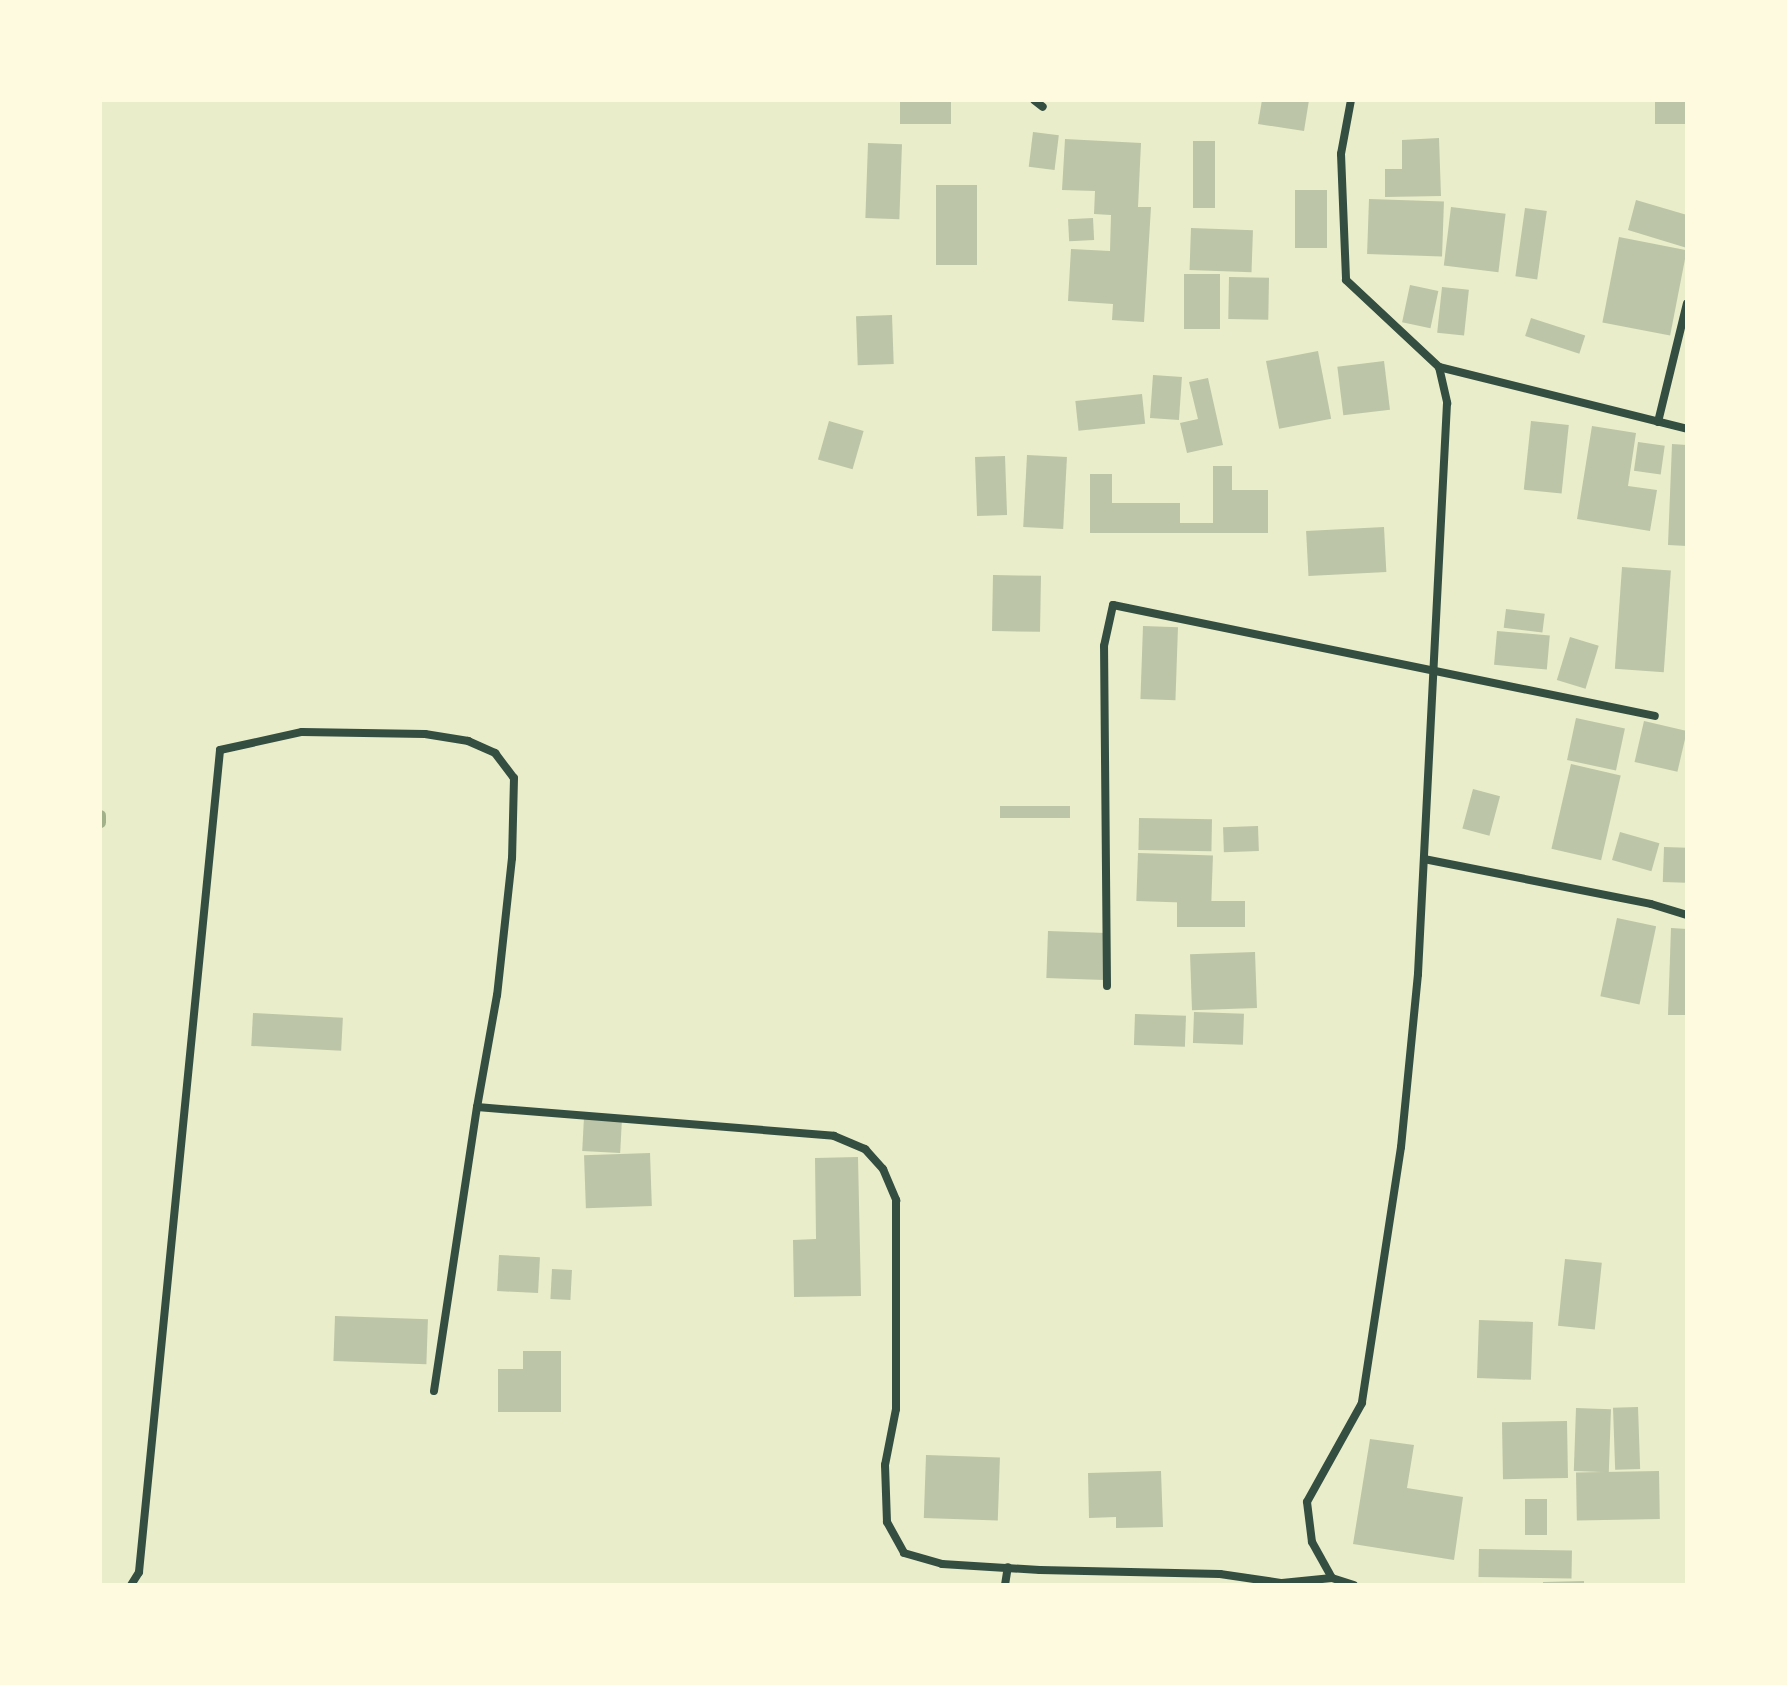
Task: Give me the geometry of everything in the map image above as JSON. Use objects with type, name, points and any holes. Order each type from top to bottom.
[{"type":"street","points":[[1034,100],[1043,107]]},
{"type":"street","points":[[1351,100],[1341,154],[1346,280],[1439,367],[1687,429]]},
{"type":"street","points":[[1658,422],[1687,303]]},
{"type":"street","points":[[1332,1578],[1312,1542],[1307,1502],[1362,1403],[1401,1147],[1424,859],[1435,668],[1447,403],[1439,367]]},
{"type":"street","points":[[1107,986],[1104,646],[1113,605],[1435,668],[1655,716]]},
{"type":"street","points":[[131,1585],[139,1572],[220,750],[302,732],[425,734],[495,753],[514,778],[512,858],[497,995],[434,1391]]},
{"type":"street","points":[[1424,859],[1651,904],[1687,915]]},
{"type":"street","points":[[477,1107],[834,1136],[865,1149],[883,1169],[896,1200],[896,1409],[885,1465],[887,1522],[904,1553],[942,1564],[1220,1574],[1282,1583],[1332,1578],[1354,1585]]},
{"type":"street","points":[[1005,1585],[1008,1567]]},
{"type":"building","points":[[900,100],[951,100],[951,124],[900,124]]},
{"type":"building","points":[[1262,100],[1309,100],[1304,131],[1258,124]]},
{"type":"building","points":[[1655,100],[1687,100],[1687,124],[1655,124]]},
{"type":"building","points":[[1033,132],[1059,135],[1055,170],[1029,167]]},
{"type":"building","points":[[1439,138],[1441,196],[1385,197],[1385,169],[1402,169],[1402,140]]},
{"type":"building","points":[[1065,139],[1141,143],[1138,207],[1151,207],[1144,322],[1112,320],[1113,304],[1068,301],[1071,249],[1110,251],[1111,215],[1094,214],[1095,191],[1062,190]]},
{"type":"building","points":[[1193,141],[1215,141],[1215,208],[1193,208]]},
{"type":"building","points":[[868,143],[902,144],[899,219],[865,218]]},
{"type":"building","points":[[936,185],[977,185],[977,265],[936,265]]},
{"type":"building","points":[[1295,190],[1327,190],[1327,248],[1295,248]]},
{"type":"building","points":[[1369,199],[1444,202],[1442,257],[1367,254]]},
{"type":"building","points":[[1636,200],[1687,215],[1687,248],[1628,230]]},
{"type":"building","points":[[1451,207],[1506,214],[1498,272],[1444,266]]},
{"type":"building","points":[[1525,208],[1547,211],[1537,279],[1515,276]]},
{"type":"building","points":[[1093,218],[1094,240],[1069,241],[1068,219]]},
{"type":"building","points":[[1191,228],[1253,230],[1251,272],[1190,270]]},
{"type":"building","points":[[1619,237],[1687,250],[1670,336],[1602,322]]},
{"type":"building","points":[[1184,274],[1220,274],[1220,329],[1184,329]]},
{"type":"building","points":[[1229,277],[1269,278],[1268,320],[1228,319]]},
{"type":"building","points":[[1410,285],[1438,291],[1430,328],[1402,322]]},
{"type":"building","points":[[1442,287],[1469,290],[1464,336],[1437,333]]},
{"type":"building","points":[[892,315],[894,364],[858,365],[856,316]]},
{"type":"building","points":[[1531,318],[1585,336],[1579,354],[1525,336]]},
{"type":"building","points":[[1318,351],[1331,419],[1279,429],[1266,361]]},
{"type":"building","points":[[1384,361],[1390,410],[1343,415],[1337,367]]},
{"type":"building","points":[[1153,375],[1182,377],[1179,420],[1150,418]]},
{"type":"building","points":[[1208,378],[1223,445],[1187,453],[1180,423],[1198,419],[1189,382]]},
{"type":"building","points":[[1142,394],[1145,424],[1079,431],[1075,401]]},
{"type":"building","points":[[829,421],[864,431],[853,469],[818,459]]},
{"type":"building","points":[[1531,421],[1569,425],[1562,494],[1524,490]]},
{"type":"building","points":[[1592,426],[1636,433],[1628,486],[1657,490],[1650,531],[1577,519]]},
{"type":"building","points":[[1638,442],[1665,446],[1661,474],[1634,471]]},
{"type":"building","points":[[1672,444],[1687,445],[1687,546],[1668,545]]},
{"type":"building","points":[[1027,455],[1067,457],[1063,529],[1023,527]]},
{"type":"building","points":[[1005,456],[1007,515],[977,516],[975,457]]},
{"type":"building","points":[[1213,466],[1232,466],[1232,490],[1268,490],[1268,533],[1090,533],[1090,474],[1112,474],[1112,503],[1180,503],[1180,523],[1213,523]]},
{"type":"building","points":[[1384,527],[1386,572],[1308,576],[1306,531]]},
{"type":"building","points":[[1622,567],[1671,570],[1664,672],[1615,669]]},
{"type":"building","points":[[993,575],[1041,576],[1040,632],[992,631]]},
{"type":"building","points":[[1506,609],[1545,614],[1542,633],[1504,628]]},
{"type":"building","points":[[1143,626],[1178,627],[1175,700],[1140,699]]},
{"type":"building","points":[[1497,631],[1550,636],[1547,669],[1494,665]]},
{"type":"building","points":[[1570,637],[1599,646],[1586,689],[1557,680]]},
{"type":"building","points":[[1576,718],[1625,728],[1616,770],[1567,760]]},
{"type":"building","points":[[1644,721],[1687,731],[1677,772],[1635,762]]},
{"type":"building","points":[[1571,764],[1621,775],[1601,860],[1551,849]]},
{"type":"building","points":[[1473,789],[1500,796],[1489,836],[1462,829]]},
{"type":"building","points":[[1000,806],[1070,806],[1070,818],[1000,818]]},
{"type":"building","points":[[1139,818],[1212,819],[1211,851],[1138,850]]},
{"type":"building","points":[[1258,826],[1259,851],[1224,852],[1223,827]]},
{"type":"building","points":[[1620,832],[1659,843],[1651,871],[1612,860]]},
{"type":"building","points":[[1664,847],[1687,848],[1686,883],[1663,882]]},
{"type":"building","points":[[1138,853],[1213,856],[1211,904],[1136,901]]},
{"type":"building","points":[[1177,901],[1245,901],[1245,927],[1177,927]]},
{"type":"building","points":[[1617,918],[1656,926],[1639,1005],[1600,996]]},
{"type":"building","points":[[1671,928],[1687,929],[1687,1015],[1668,1015]]},
{"type":"building","points":[[1048,931],[1106,933],[1104,980],[1046,978]]},
{"type":"building","points":[[1255,952],[1257,1008],[1192,1010],[1190,954]]},
{"type":"building","points":[[1194,1012],[1244,1014],[1243,1045],[1193,1043]]},
{"type":"building","points":[[253,1013],[343,1018],[341,1051],[251,1046]]},
{"type":"building","points":[[1135,1014],[1186,1016],[1185,1047],[1134,1045]]},
{"type":"building","points":[[584,1117],[622,1119],[620,1153],[582,1151]]},
{"type":"building","points":[[650,1153],[652,1206],[586,1208],[584,1155]]},
{"type":"building","points":[[858,1157],[861,1296],[794,1297],[793,1240],[816,1239],[815,1158]]},
{"type":"building","points":[[499,1255],[540,1257],[538,1293],[497,1291]]},
{"type":"building","points":[[1565,1259],[1602,1263],[1595,1330],[1558,1326]]},
{"type":"building","points":[[552,1269],[572,1270],[570,1300],[550,1299]]},
{"type":"building","points":[[335,1316],[428,1319],[426,1364],[333,1361]]},
{"type":"building","points":[[1479,1320],[1533,1322],[1531,1380],[1477,1378]]},
{"type":"building","points":[[523,1351],[561,1351],[561,1412],[498,1412],[498,1369],[523,1369]]},
{"type":"building","points":[[1638,1407],[1640,1469],[1615,1470],[1613,1408]]},
{"type":"building","points":[[1576,1408],[1611,1409],[1609,1472],[1574,1471]]},
{"type":"building","points":[[1567,1421],[1568,1478],[1503,1479],[1502,1422]]},
{"type":"building","points":[[1370,1439],[1414,1445],[1407,1488],[1463,1497],[1454,1560],[1353,1544]]},
{"type":"building","points":[[926,1455],[1000,1458],[998,1521],[924,1518]]},
{"type":"building","points":[[1161,1471],[1163,1527],[1116,1528],[1116,1517],[1089,1518],[1088,1473]]},
{"type":"building","points":[[1659,1471],[1660,1519],[1577,1520],[1576,1472]]},
{"type":"building","points":[[1525,1499],[1547,1499],[1547,1535],[1525,1535]]},
{"type":"building","points":[[1479,1549],[1572,1551],[1571,1579],[1479,1577]]},
{"type":"building","points":[[1584,1581],[1584,1585],[1543,1585],[1543,1582]]},
{"type":"waterway","points":[[100,815],[100,822]]}]
